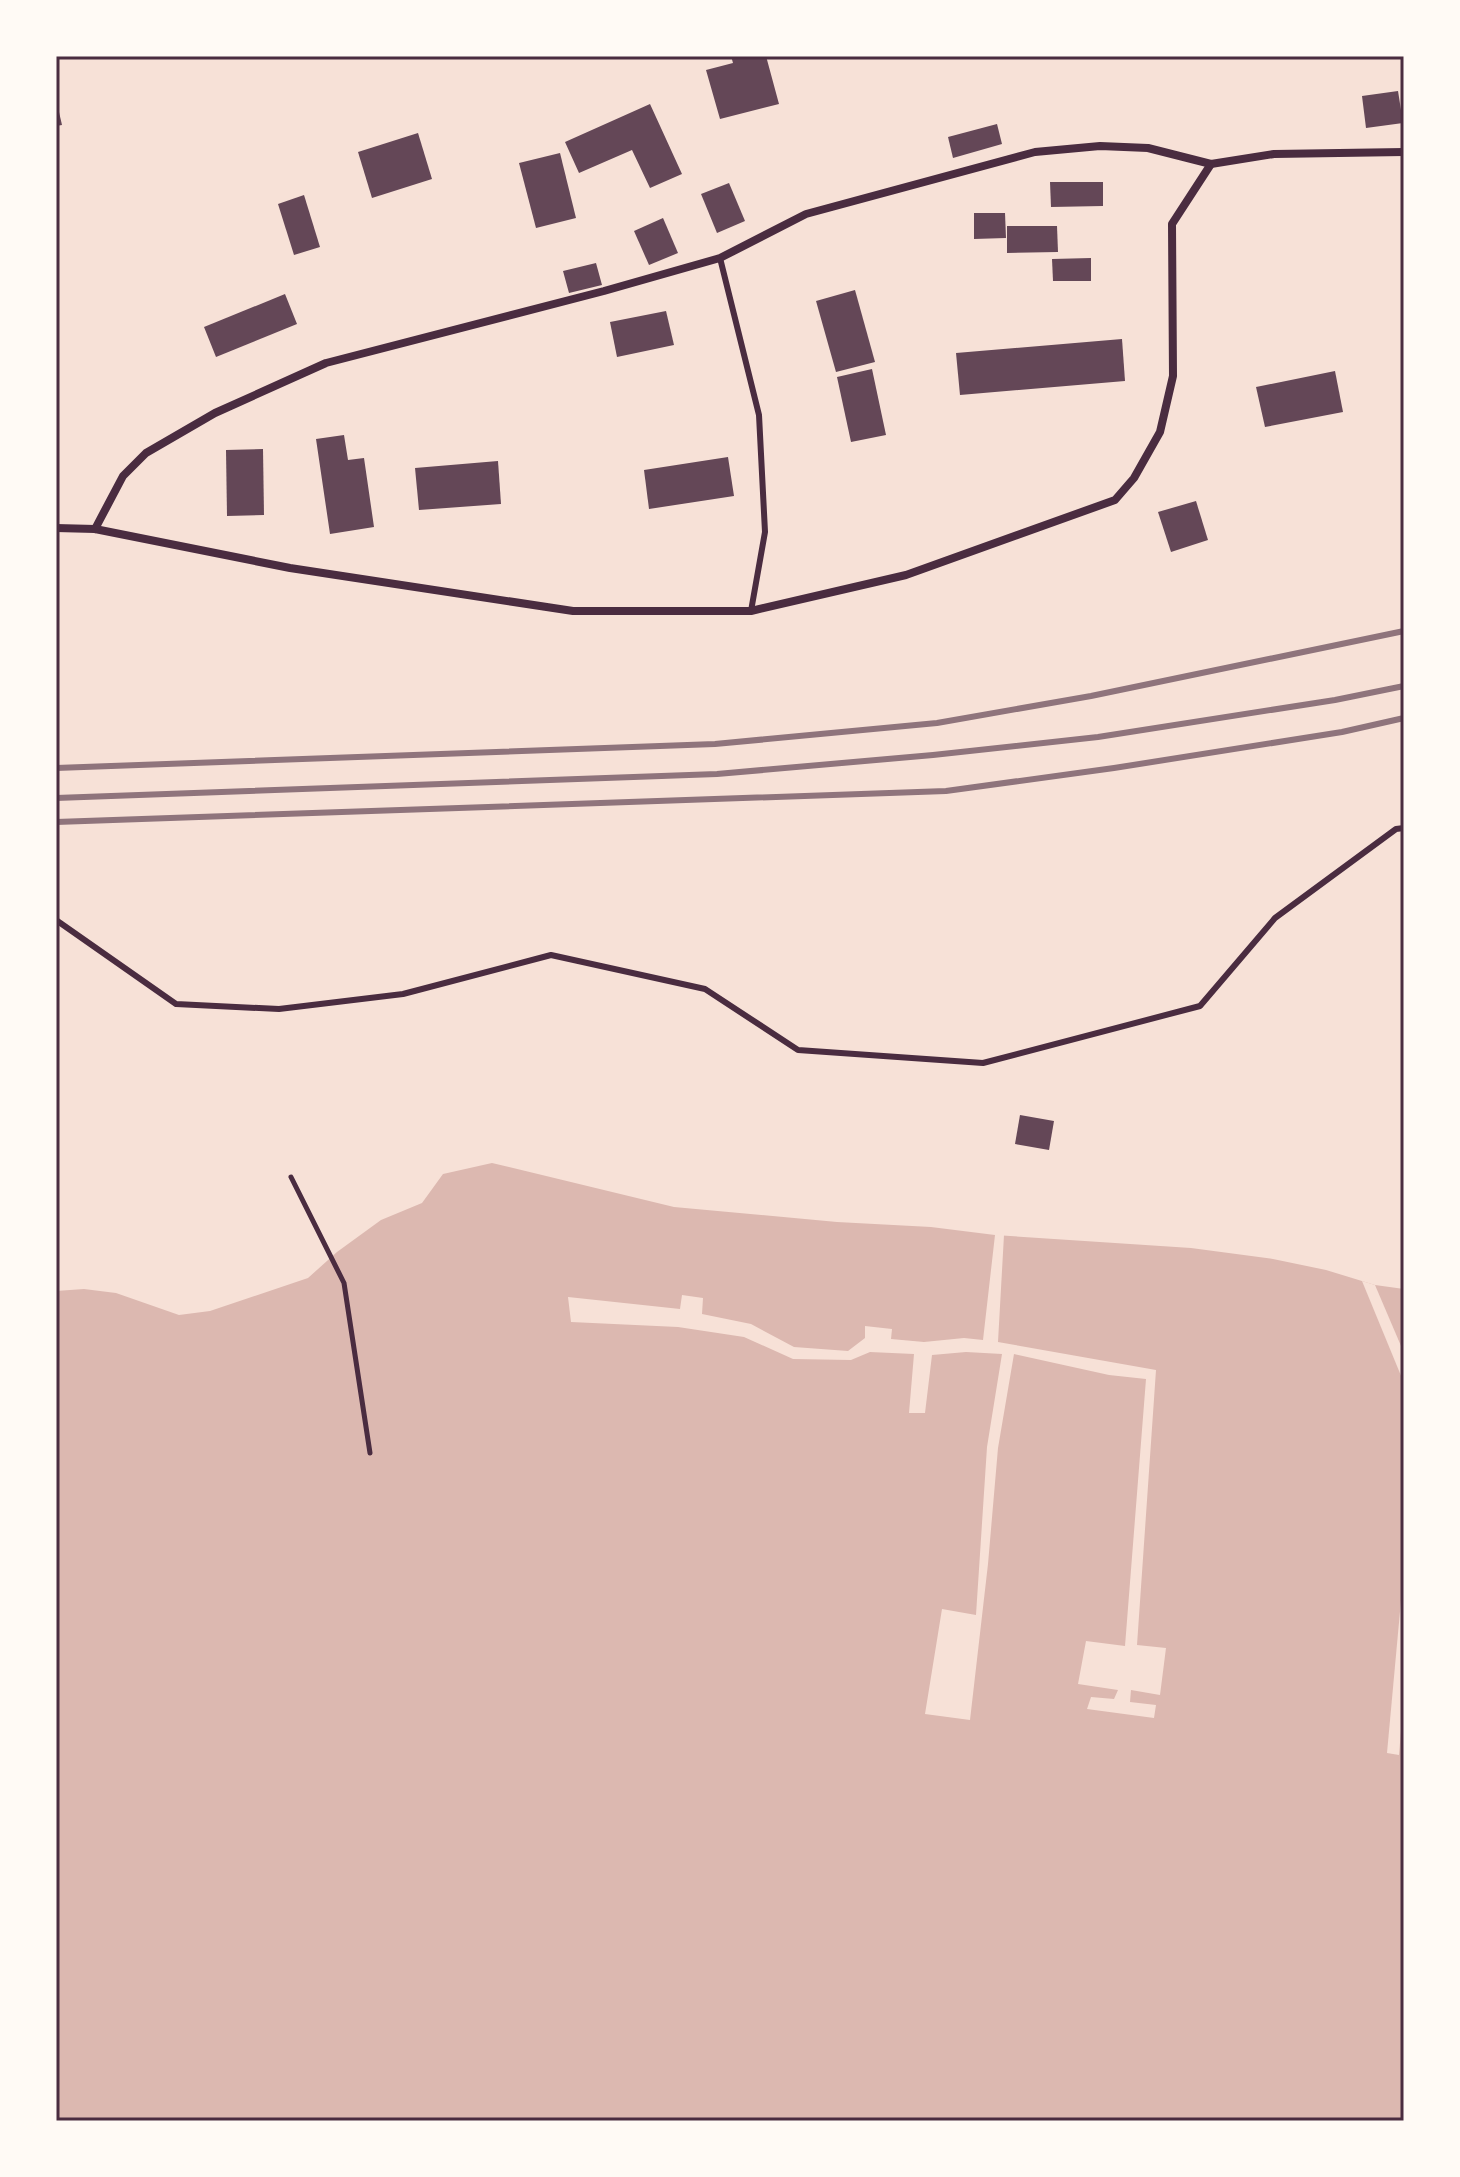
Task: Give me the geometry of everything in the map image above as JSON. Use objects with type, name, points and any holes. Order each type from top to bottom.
[{"type":"street","points":[[95,529],[123,476],[146,453],[215,413],[326,363],[720,258],[806,214],[1035,152],[1100,146],[1148,148],[1211,164],[1274,154],[1404,152]]},
{"type":"street","points":[[56,528],[95,529],[290,568],[573,611],[751,611],[906,575],[1115,500],[1134,478],[1160,432],[1173,376],[1172,224],[1211,164]]},
{"type":"lane","points":[[720,258],[759,415],[765,532],[751,611]]},
{"type":"lane","points":[[56,920],[176,1004],[279,1009],[403,994],[551,955],[705,989],[798,1050],[983,1063],[1200,1006],[1275,918],[1396,829],[1404,828]]},
{"type":"path","points":[[291,1177],[344,1283],[370,1453]]},
{"type":"shaded area","points":[[492,1163],[674,1207],[931,1227],[995,1235],[1191,1248],[1273,1259],[1326,1270],[1375,1285],[1404,1289],[1404,2121],[56,2121],[56,1291],[84,1289],[116,1293],[179,1315],[210,1311],[308,1278],[381,1220],[422,1203],[443,1174]]},
{"type":"pier","points":[[995,1235],[1004,1235],[998,1342],[1156,1370],[1137,1645],[1166,1648],[1160,1695],[1131,1690],[1130,1702],[1156,1705],[1154,1718],[1087,1709],[1091,1697],[1114,1699],[1118,1690],[1078,1684],[1086,1641],[1125,1646],[1146,1379],[1109,1375],[1014,1354],[998,1448],[970,1720],[925,1714],[942,1609],[976,1615],[987,1447],[1002,1354],[966,1352],[932,1355],[925,1413],[909,1413],[914,1354],[870,1352],[851,1360],[793,1359],[744,1337],[678,1327],[571,1322],[568,1297],[680,1309],[682,1295],[703,1298],[702,1314],[751,1324],[794,1347],[848,1351],[865,1338],[865,1326],[892,1329],[891,1339],[924,1342],[964,1338],[983,1340]]},
{"type":"pier","points":[[1362,1281],[1375,1285],[1404,1353],[1404,1383]]},
{"type":"pier","points":[[1404,1568],[1404,1694],[1399,1755],[1387,1753]]},
{"type":"building","points":[[731,56],[766,56],[779,104],[720,119],[706,70],[733,63]]},
{"type":"building","points":[[1398,91],[1403,123],[1366,128],[1362,96]]},
{"type":"building","points":[[56,99],[62,125],[56,126]]},
{"type":"building","points":[[650,104],[682,174],[650,188],[632,150],[579,173],[565,142]]},
{"type":"building","points":[[997,124],[1002,144],[953,158],[948,137]]},
{"type":"building","points":[[418,133],[432,179],[372,198],[358,152]]},
{"type":"building","points":[[560,153],[576,218],[536,228],[519,163]]},
{"type":"building","points":[[1050,182],[1103,182],[1103,206],[1051,207]]},
{"type":"building","points":[[729,183],[745,221],[717,233],[701,194]]},
{"type":"building","points":[[304,195],[320,247],[294,255],[278,204]]},
{"type":"building","points":[[974,213],[1005,213],[1006,238],[974,239]]},
{"type":"building","points":[[663,218],[678,253],[649,265],[634,231]]},
{"type":"building","points":[[1007,226],[1057,226],[1058,252],[1007,253]]},
{"type":"building","points":[[1091,258],[1091,281],[1053,281],[1052,259]]},
{"type":"building","points":[[596,263],[602,285],[569,293],[563,271]]},
{"type":"building","points":[[855,290],[875,362],[836,372],[816,301]]},
{"type":"building","points":[[285,294],[297,324],[216,357],[204,327]]},
{"type":"building","points":[[666,311],[674,345],[617,357],[610,322]]},
{"type":"building","points":[[1122,339],[1125,381],[960,395],[956,353]]},
{"type":"building","points":[[872,369],[886,435],[851,442],[837,377]]},
{"type":"building","points":[[1335,371],[1343,412],[1265,427],[1256,387]]},
{"type":"building","points":[[344,435],[348,460],[364,458],[374,527],[330,534],[316,439]]},
{"type":"building","points":[[263,449],[264,515],[227,516],[226,450]]},
{"type":"building","points":[[728,457],[734,496],[649,509],[644,470]]},
{"type":"building","points":[[498,461],[501,504],[419,510],[415,468]]},
{"type":"building","points":[[1196,501],[1208,540],[1171,552],[1158,512]]},
{"type":"building","points":[[1020,1115],[1054,1121],[1049,1150],[1015,1144]]},
{"type":"railway","points":[[56,768],[715,744],[937,723],[1091,696],[1404,631]]},
{"type":"railway","points":[[56,798],[717,774],[1098,737],[1335,700],[1404,686]]},
{"type":"railway","points":[[56,822],[946,791],[1342,732],[1404,718]]}]
